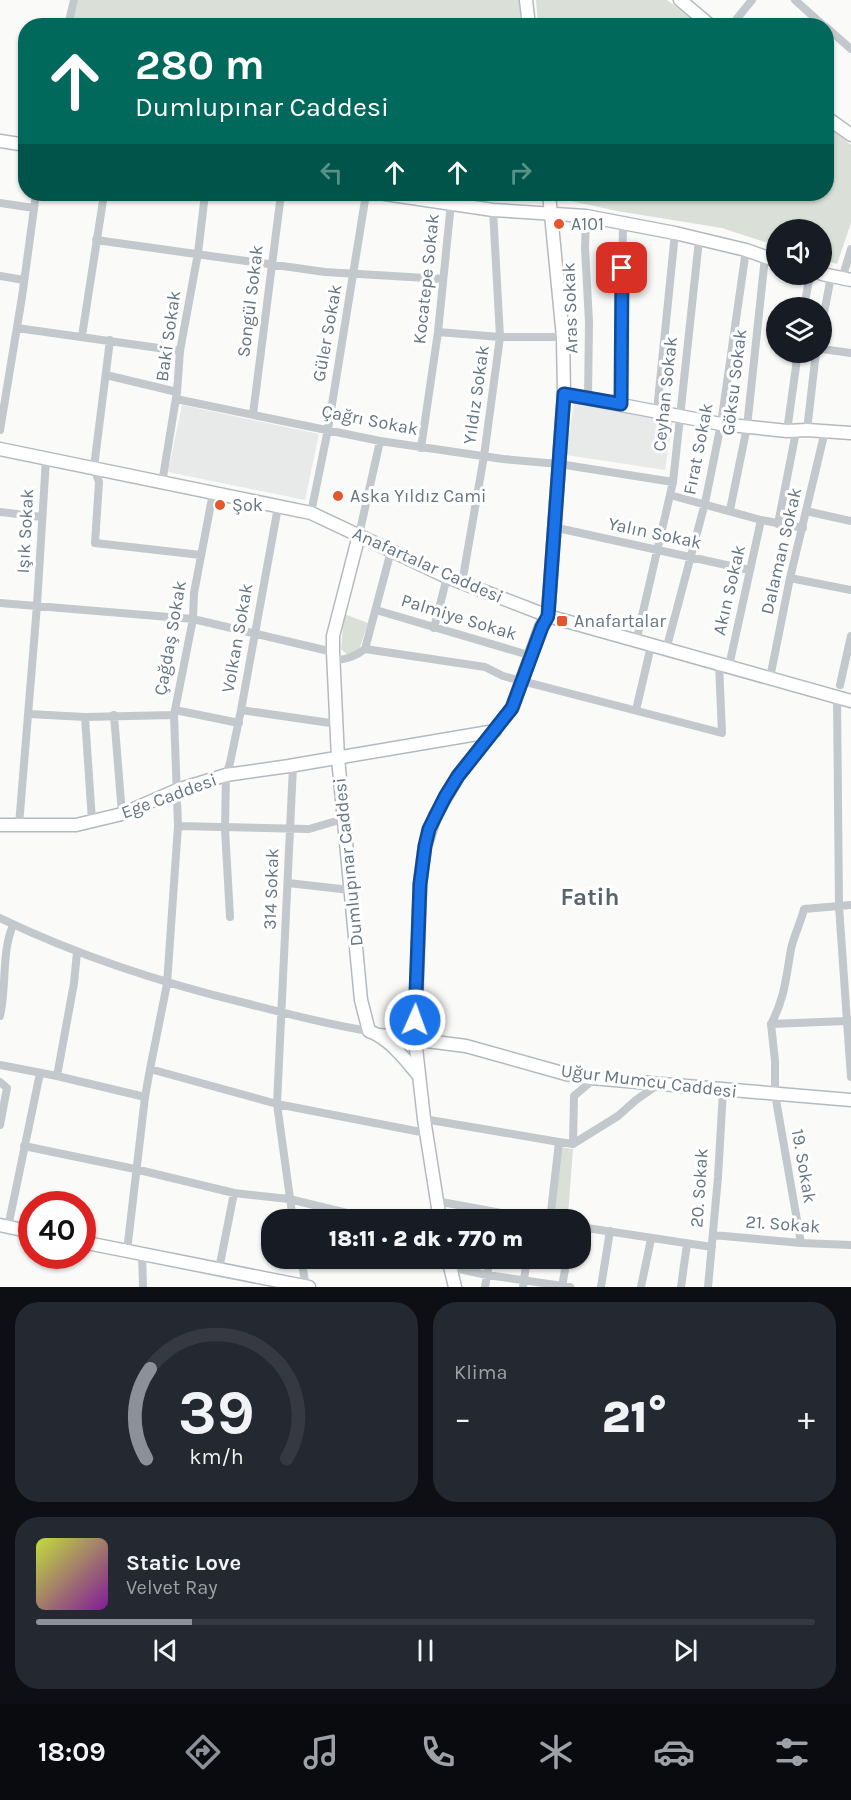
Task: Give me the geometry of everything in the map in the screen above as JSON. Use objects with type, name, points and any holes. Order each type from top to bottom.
[{"type":"street","points":[[70,18],[74,0]]},
{"type":"street","points":[[526,0],[528,18]]},
{"type":"street","points":[[737,18],[752,0]]},
{"type":"street","points":[[795,0],[816,18]]},
{"type":"street","points":[[684,1],[702,18]]},
{"type":"street","points":[[834,34],[851,49]]},
{"type":"street","points":[[834,123],[851,135]]},
{"type":"street","points":[[0,141],[18,144]]},
{"type":"street","points":[[0,430],[35,201]]},
{"type":"street","points":[[82,336],[103,201]]},
{"type":"street","name":"Baki Sokak","points":[[162,483],[204,201]]},
{"type":"street","name":"Songül Sokak","points":[[253,414],[280,201]]},
{"type":"street","name":"Güler Sokak","points":[[311,513],[328,429],[365,201]]},
{"type":"street","points":[[436,201],[493,210],[586,216],[675,233],[746,250],[766,257]]},
{"type":"street","points":[[438,1209],[415,1039],[420,884],[429,829],[458,776],[512,708],[548,616],[564,394],[563,338],[550,201]]},
{"type":"street","points":[[0,203],[34,208]]},
{"type":"street","name":"Kocatepe Sokak","points":[[421,448],[438,332],[451,203]]},
{"type":"street","name":"Yıldız Sokak","points":[[462,583],[484,456],[500,337],[493,210]]},
{"type":"street","name":"Aras Sokak","points":[[586,216],[585,248],[589,322],[588,399]]},
{"type":"street","points":[[621,404],[623,223]]},
{"type":"street","points":[[657,411],[675,233]]},
{"type":"street","points":[[96,240],[271,266],[443,279]]},
{"type":"street","name":"Ceyhan Sokak","points":[[636,642],[673,482],[699,240]]},
{"type":"street","points":[[831,297],[851,249]]},
{"type":"street","name":"Fırat Sokak","points":[[666,650],[705,503],[721,424],[746,250]]},
{"type":"street","points":[[0,276],[24,280]]},
{"type":"street","name":"Göksu Sokak","points":[[730,510],[747,427],[767,285]]},
{"type":"street","points":[[17,328],[180,351]]},
{"type":"street","points":[[438,332],[500,337],[563,338]]},
{"type":"street","points":[[110,340],[94,467],[99,482],[95,543],[201,555]]},
{"type":"street","points":[[832,350],[851,353]]},
{"type":"street","points":[[797,431],[798,363]]},
{"type":"street","points":[[778,524],[813,363]]},
{"type":"street","name":"Çağrı Sokak","points":[[106,375],[253,414],[380,441],[559,464],[673,482]]},
{"type":"street","points":[[564,394],[721,424],[851,434]]},
{"type":"street","name":"Dalaman Sokak","points":[[770,678],[790,578],[825,431]]},
{"type":"street","points":[[338,758],[333,636],[380,441]]},
{"type":"street","name":"Anafartalar Caddesi","points":[[0,449],[311,513],[447,577],[548,616],[770,678],[838,691],[851,700]]},
{"type":"street","name":"Işık Sokak","points":[[19,825],[37,606],[46,459]]},
{"type":"street","name":"Çağdaş Sokak","points":[[127,1251],[145,1097],[167,984],[178,826],[174,712],[193,619],[194,593],[213,493]]},
{"type":"street","points":[[670,495],[761,520],[803,528]]},
{"type":"street","name":"Volkan Sokak","points":[[230,917],[225,829],[226,775],[239,723],[278,507]]},
{"type":"street","points":[[806,511],[851,521]]},
{"type":"street","points":[[0,512],[42,517]]},
{"type":"street","name":"Akın Sokak","points":[[636,710],[722,733],[724,665],[761,520]]},
{"type":"street","name":"Yalın Sokak","points":[[553,527],[749,570]]},
{"type":"street","points":[[0,603],[193,619],[256,634],[344,660],[357,656],[365,649],[391,551]]},
{"type":"street","points":[[434,628],[447,577]]},
{"type":"street","points":[[790,578],[851,590]]},
{"type":"street","name":"Palmiye Sokak","points":[[376,610],[531,656]]},
{"type":"street","points":[[851,636],[848,659],[838,691],[839,906],[847,948],[851,1077]]},
{"type":"street","points":[[365,649],[485,667],[522,682],[636,710],[651,646]]},
{"type":"street","points":[[241,710],[336,724]]},
{"type":"street","points":[[29,714],[86,717],[174,712],[239,723]]},
{"type":"street","points":[[114,715],[122,814]]},
{"type":"street","points":[[86,717],[92,821]]},
{"type":"street","name":"Dumlupınar Caddesi","points":[[374,1033],[361,999],[338,758],[495,731]]},
{"type":"street","name":"Ege Caddesi","points":[[0,825],[76,825],[122,814],[177,789],[226,775],[338,758]]},
{"type":"street","name":"314 Sokak","points":[[291,1209],[277,1104],[283,1013],[292,766]]},
{"type":"street","points":[[178,826],[225,829],[309,829],[343,819]]},
{"type":"street","points":[[288,882],[350,890]]},
{"type":"street","points":[[771,1024],[780,1007],[787,983],[792,947],[804,909],[851,905]]},
{"type":"street","points":[[0,918],[77,952],[167,984],[374,1033],[405,1058],[420,1077]]},
{"type":"street","points":[[0,1016],[8,938],[13,924]]},
{"type":"street","points":[[57,1076],[74,983],[77,952]]},
{"type":"street","points":[[771,1024],[849,1020]]},
{"type":"street","name":"19. Sokak","points":[[771,1024],[775,1061],[775,1095],[801,1244]]},
{"type":"street","name":"Uğur Mumcu Caddesi","points":[[374,1033],[466,1046],[566,1074],[594,1078],[723,1091],[851,1100]]},
{"type":"street","points":[[0,1065],[145,1097]]},
{"type":"street","points":[[150,1069],[277,1104],[426,1133]]},
{"type":"street","points":[[4,1226],[40,1072]]},
{"type":"street","points":[[573,1144],[574,1096],[594,1078]]},
{"type":"street","points":[[0,1082],[7,1088],[0,1125]]},
{"type":"street","points":[[424,1119],[573,1144],[618,1116],[659,1084]]},
{"type":"street","name":"20. Sokak","points":[[708,1287],[723,1091]]},
{"type":"street","points":[[551,1209],[559,1143]]},
{"type":"street","points":[[24,1146],[135,1168],[234,1193],[290,1200],[329,1209]]},
{"type":"street","points":[[219,1269],[234,1193]]},
{"type":"street","points":[[436,1201],[468,1209]]},
{"type":"street","points":[[591,1229],[712,1247]]},
{"type":"street","points":[[601,1287],[610,1232]]},
{"type":"street","name":"21. Sokak","points":[[713,1235],[801,1244],[851,1245]]},
{"type":"street","points":[[641,1287],[651,1239]]},
{"type":"street","points":[[681,1287],[687,1244]]},
{"type":"street","points":[[96,1245],[307,1287],[303,1269]]},
{"type":"street","points":[[142,1253],[143,1287]]},
{"type":"street","points":[[450,1269],[455,1287]]},
{"type":"street","points":[[468,1269],[524,1284],[565,1287],[566,1269]]},
{"type":"street","points":[[485,1287],[488,1269]]},
{"type":"street","points":[[524,1284],[526,1269]]},
{"type":"shaded area","points":[[78,0],[519,0],[520,18],[74,18]]},
{"type":"shaded area","points":[[536,0],[667,0],[690,18],[537,18]]},
{"type":"shaded area","points":[[834,132],[851,145],[851,223],[837,264],[832,263],[832,219],[766,219],[766,242],[722,228],[571,201],[834,201]]},
{"type":"shaded area","points":[[574,403],[673,419],[665,470],[566,455]]},
{"type":"shaded area","points":[[182,405],[319,434],[305,500],[168,472]]},
{"type":"shaded area","points":[[344,614],[368,623],[359,650],[348,655],[341,649]]},
{"type":"shaded area","points":[[560,1147],[573,1149],[568,1209],[554,1209]]},
{"type":"place","name":"A101","points":[[559,224]]},
{"type":"place","name":"Aska Yıldız Cami","points":[[338,496]]},
{"type":"place","name":"Şok","points":[[220,505]]},
{"type":"place","name":"Anafartalar","points":[[562,621]]},
{"type":"district","name":"Fatih","points":[[590,897]]},
{"type":"route","points":[[415,1020],[420,884],[429,829],[458,776],[512,708],[548,616],[564,394],[621,404],[622,268]]}]
